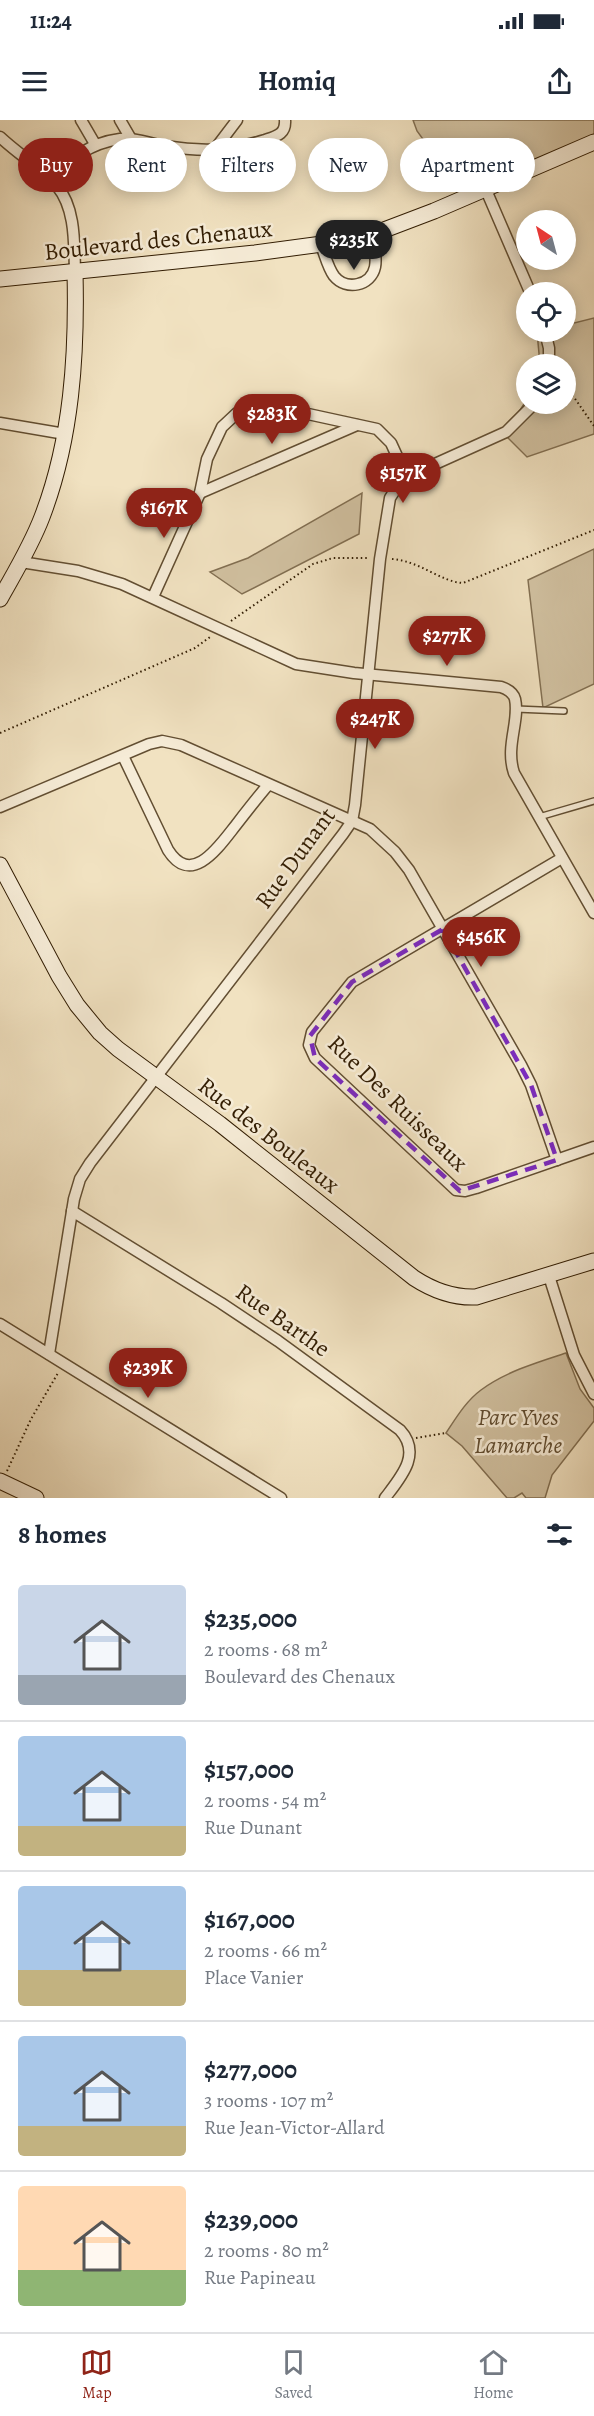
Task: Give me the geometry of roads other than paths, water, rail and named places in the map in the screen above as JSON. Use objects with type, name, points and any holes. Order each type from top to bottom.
[{"type":"street","points":[[81,120],[95,144],[105,143]]},
{"type":"street","points":[[120,120],[131,138]]},
{"type":"street","points":[[223,138],[237,120]]},
{"type":"street","points":[[272,138],[278,136],[284,129],[285,120]]},
{"type":"street","points":[[0,137],[18,152]]},
{"type":"street","name":"Boulevard des Chenaux","points":[[535,168],[594,142]]},
{"type":"street","points":[[0,599],[21,562],[48,501],[65,434],[71,396],[75,272],[73,233],[68,208],[61,192]]},
{"type":"street","name":"Boulevard des Chenaux","points":[[0,279],[321,245],[373,234],[481,192]]},
{"type":"street","points":[[487,192],[526,282]]},
{"type":"street","points":[[321,245],[336,278],[346,284],[357,285],[368,279],[375,269],[373,234]]},
{"type":"street","points":[[153,597],[200,493],[207,459],[222,427],[237,413],[256,409],[308,414],[377,429],[387,437],[407,478]]},
{"type":"street","name":"Rue Dunant","points":[[50,1354],[72,1211],[77,1189],[85,1172],[343,834],[351,820],[380,559],[387,505],[393,493],[407,478],[506,432],[524,414]]},
{"type":"street","points":[[0,423],[65,434]]},
{"type":"street","points":[[200,493],[358,425]]},
{"type":"street","points":[[21,562],[92,574],[153,597],[296,664],[368,674],[501,687],[512,693],[515,700],[511,766],[594,913]]},
{"type":"street","points":[[0,807],[155,742],[173,742],[372,831],[402,860],[526,1074],[557,1160]]},
{"type":"street","points":[[123,756],[168,850],[179,862],[186,865],[194,865],[209,858],[268,784]]},
{"type":"street","name":"Rue Des Ruisseaux","points":[[562,858],[348,985],[312,1032],[309,1041],[312,1054],[456,1190],[465,1191],[476,1188],[594,1147]]},
{"type":"street","name":"Rue des Bouleaux","points":[[0,865],[59,976],[77,1005],[108,1041],[220,1124],[414,1278],[454,1296],[476,1297],[594,1261]]},
{"type":"street","name":"Rue Barthe","points":[[72,1211],[270,1335],[394,1425],[407,1439],[410,1451],[407,1466],[385,1498]]},
{"type":"street","points":[[549,1276],[574,1355],[594,1394]]},
{"type":"street","points":[[0,1324],[281,1498]]},
{"type":"street","points":[[1,1481],[36,1498]]},
{"type":"lane","points":[[514,709],[564,711]]},
{"type":"lane","points":[[539,818],[594,801]]},
{"type":"park label","name":"Parc Yves Lamarche","points":[[518,1431]]}]
